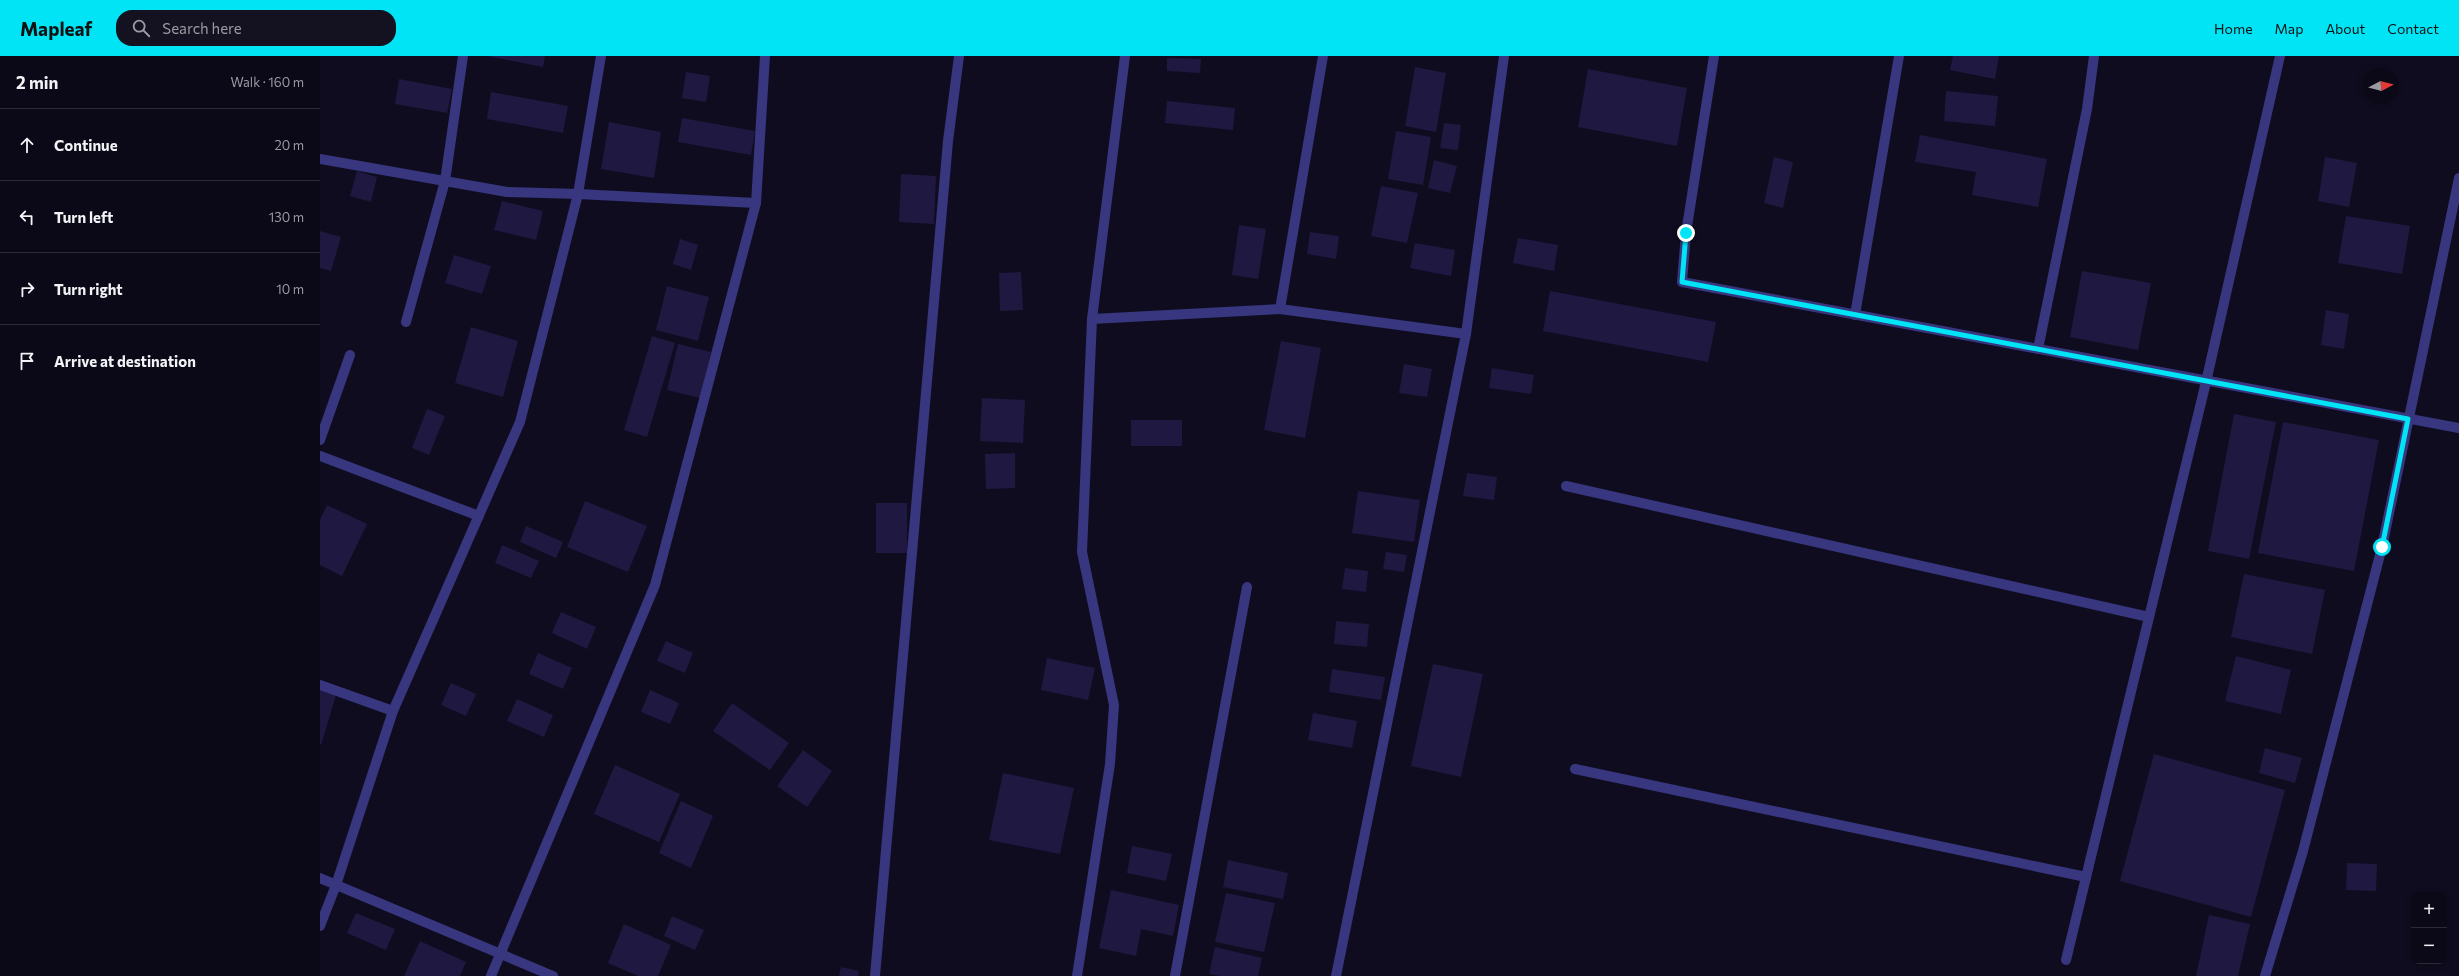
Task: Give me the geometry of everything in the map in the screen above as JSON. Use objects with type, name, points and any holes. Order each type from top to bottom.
[{"type":"street","points":[[406,322],[445,181],[463,56]]},
{"type":"street","points":[[320,926],[336,885],[393,711],[520,422],[578,194],[601,56]]},
{"type":"street","points":[[491,976],[655,585],[756,203],[765,56]]},
{"type":"street","points":[[875,976],[948,141],[959,56]]},
{"type":"street","points":[[1077,976],[1110,764],[1114,705],[1082,552],[1092,319],[1125,56]]},
{"type":"street","points":[[1280,309],[1323,56]]},
{"type":"street","points":[[1336,976],[1466,334],[1504,56]]},
{"type":"street","points":[[1714,56],[1686,233],[1682,282],[2206,382],[2459,428]]},
{"type":"street","points":[[1854,315],[1899,56]]},
{"type":"street","points":[[2038,349],[2087,109],[2094,56]]},
{"type":"street","points":[[2066,960],[2206,382],[2280,56]]},
{"type":"street","points":[[320,159],[507,192],[756,203]]},
{"type":"street","points":[[2265,976],[2303,851],[2382,547],[2459,178]]},
{"type":"street","points":[[1092,319],[1280,309],[1466,334]]},
{"type":"street","points":[[320,440],[350,355]]},
{"type":"street","points":[[320,456],[479,516]]},
{"type":"street","points":[[1566,486],[2149,617]]},
{"type":"street","points":[[1175,976],[1246,587]]},
{"type":"street","points":[[320,685],[393,711]]},
{"type":"street","points":[[1575,769],[2086,877]]},
{"type":"street","points":[[320,878],[553,976]]},
{"type":"building","points":[[488,56],[545,56],[543,67]]},
{"type":"building","points":[[1953,56],[1999,56],[1995,79],[1950,70]]},
{"type":"building","points":[[1167,58],[1201,59],[1200,73],[1167,71]]},
{"type":"building","points":[[1415,67],[1446,73],[1436,132],[1405,126]]},
{"type":"building","points":[[1588,69],[1687,88],[1677,146],[1578,127]]},
{"type":"building","points":[[686,72],[710,76],[706,102],[682,98]]},
{"type":"building","points":[[399,79],[452,89],[447,113],[395,104]]},
{"type":"building","points":[[1946,91],[1998,96],[1995,126],[1944,121]]},
{"type":"building","points":[[491,92],[568,106],[563,133],[487,119]]},
{"type":"building","points":[[1167,101],[1235,108],[1233,130],[1165,123]]},
{"type":"building","points":[[682,118],[755,131],[751,155],[678,142]]},
{"type":"building","points":[[609,122],[661,132],[654,178],[601,169]]},
{"type":"building","points":[[1444,123],[1461,125],[1458,150],[1440,148]]},
{"type":"building","points":[[1396,131],[1431,137],[1423,185],[1388,179]]},
{"type":"building","points":[[1920,135],[2047,159],[2038,207],[1972,195],[1976,172],[1915,162]]},
{"type":"building","points":[[1774,157],[1793,162],[1783,208],[1764,203]]},
{"type":"building","points":[[2325,157],[2357,163],[2349,207],[2318,201]]},
{"type":"building","points":[[1434,160],[1457,166],[1450,193],[1428,188]]},
{"type":"building","points":[[357,171],[377,177],[371,202],[350,196]]},
{"type":"building","points":[[901,174],[936,176],[934,224],[899,222]]},
{"type":"building","points":[[1381,186],[1418,193],[1407,243],[1371,236]]},
{"type":"building","points":[[502,201],[543,211],[536,240],[494,230]]},
{"type":"building","points":[[2346,216],[2410,226],[2402,274],[2338,263]]},
{"type":"building","points":[[1239,225],[1266,229],[1258,279],[1232,275]]},
{"type":"building","points":[[320,231],[341,237],[331,271],[320,268]]},
{"type":"building","points":[[1310,232],[1339,236],[1336,259],[1307,254]]},
{"type":"building","points":[[1518,238],[1558,245],[1554,271],[1513,263]]},
{"type":"building","points":[[680,239],[698,245],[691,270],[673,264]]},
{"type":"building","points":[[1415,243],[1455,250],[1451,276],[1410,268]]},
{"type":"building","points":[[454,255],[491,266],[482,294],[445,283]]},
{"type":"building","points":[[2082,271],[2151,283],[2138,350],[2070,337]]},
{"type":"building","points":[[1021,272],[1023,310],[1000,311],[999,273]]},
{"type":"building","points":[[667,286],[709,297],[698,341],[656,330]]},
{"type":"building","points":[[1550,291],[1716,322],[1708,362],[1543,331]]},
{"type":"building","points":[[2326,310],[2349,314],[2344,349],[2321,345]]},
{"type":"building","points":[[471,327],[518,341],[503,397],[455,383]]},
{"type":"building","points":[[652,336],[675,343],[647,437],[624,430]]},
{"type":"building","points":[[1281,341],[1321,348],[1305,438],[1264,430]]},
{"type":"building","points":[[678,344],[711,352],[700,398],[667,390]]},
{"type":"building","points":[[1404,364],[1432,369],[1427,397],[1399,393]]},
{"type":"building","points":[[1492,368],[1534,375],[1531,394],[1489,388]]},
{"type":"building","points":[[982,398],[1025,400],[1023,443],[980,441]]},
{"type":"building","points":[[427,409],[445,416],[429,455],[412,448]]},
{"type":"building","points":[[2234,414],[2276,422],[2249,559],[2208,551]]},
{"type":"building","points":[[1131,420],[1182,420],[1182,446],[1131,446]]},
{"type":"building","points":[[2283,422],[2379,440],[2354,571],[2258,553]]},
{"type":"building","points":[[1015,453],[1015,488],[986,489],[985,454]]},
{"type":"building","points":[[1467,473],[1497,477],[1494,500],[1463,496]]},
{"type":"building","points":[[1358,491],[1420,500],[1414,542],[1352,533]]},
{"type":"building","points":[[585,501],[647,526],[628,572],[567,547]]},
{"type":"building","points":[[876,503],[907,503],[907,553],[876,553]]},
{"type":"building","points":[[327,505],[367,524],[342,576],[320,565],[320,520]]},
{"type":"building","points":[[526,526],[563,542],[556,558],[520,542]]},
{"type":"building","points":[[502,545],[539,561],[531,578],[495,563]]},
{"type":"building","points":[[1386,552],[1407,555],[1404,572],[1383,569]]},
{"type":"building","points":[[1345,568],[1368,571],[1366,592],[1342,589]]},
{"type":"building","points":[[2244,574],[2325,590],[2312,654],[2231,637]]},
{"type":"building","points":[[561,612],[596,627],[587,649],[552,633]]},
{"type":"building","points":[[1336,621],[1369,624],[1367,647],[1334,644]]},
{"type":"building","points":[[666,641],[693,653],[685,673],[657,661]]},
{"type":"building","points":[[538,653],[572,668],[563,689],[529,674]]},
{"type":"building","points":[[2236,656],[2291,670],[2281,714],[2225,701]]},
{"type":"building","points":[[1047,658],[1095,668],[1088,700],[1041,690]]},
{"type":"building","points":[[1433,664],[1483,674],[1461,777],[1411,766]]},
{"type":"building","points":[[1332,669],[1385,677],[1381,700],[1329,692]]},
{"type":"building","points":[[451,683],[476,694],[466,716],[441,705]]},
{"type":"building","points":[[320,690],[336,695],[321,745],[320,744]]},
{"type":"building","points":[[650,690],[679,703],[670,724],[641,712]]},
{"type":"building","points":[[517,699],[553,715],[544,737],[507,721]]},
{"type":"building","points":[[732,703],[789,743],[770,770],[713,731]]},
{"type":"building","points":[[1313,713],[1357,721],[1352,748],[1308,740]]},
{"type":"building","points":[[2265,748],[2302,758],[2295,783],[2259,773]]},
{"type":"building","points":[[803,750],[832,771],[807,807],[777,786]]},
{"type":"building","points":[[2154,754],[2285,790],[2251,917],[2120,881]]},
{"type":"building","points":[[615,765],[680,794],[659,842],[594,814]]},
{"type":"building","points":[[1003,773],[1074,788],[1060,854],[989,840]]},
{"type":"building","points":[[681,801],[713,816],[691,868],[659,853]]},
{"type":"building","points":[[1132,846],[1172,854],[1166,881],[1127,873]]},
{"type":"building","points":[[1228,860],[1288,873],[1283,899],[1223,887]]},
{"type":"building","points":[[2347,863],[2377,864],[2376,891],[2346,890]]},
{"type":"building","points":[[1111,890],[1179,905],[1173,936],[1141,929],[1136,956],[1099,948]]},
{"type":"building","points":[[1226,893],[1275,903],[1264,952],[1215,942]]},
{"type":"building","points":[[356,913],[395,929],[386,950],[347,933]]},
{"type":"building","points":[[2209,915],[2250,924],[2238,976],[2196,976]]},
{"type":"building","points":[[672,916],[704,930],[695,950],[664,936]]},
{"type":"building","points":[[624,924],[671,945],[658,976],[638,976],[608,963]]},
{"type":"building","points":[[420,941],[466,962],[460,976],[404,976]]},
{"type":"building","points":[[1215,947],[1262,958],[1258,976],[1220,976],[1209,974]]},
{"type":"building","points":[[841,967],[859,971],[858,976],[839,976]]},
{"type":"route","points":[[1686,233],[1682,282],[2408,419],[2382,547]]}]
